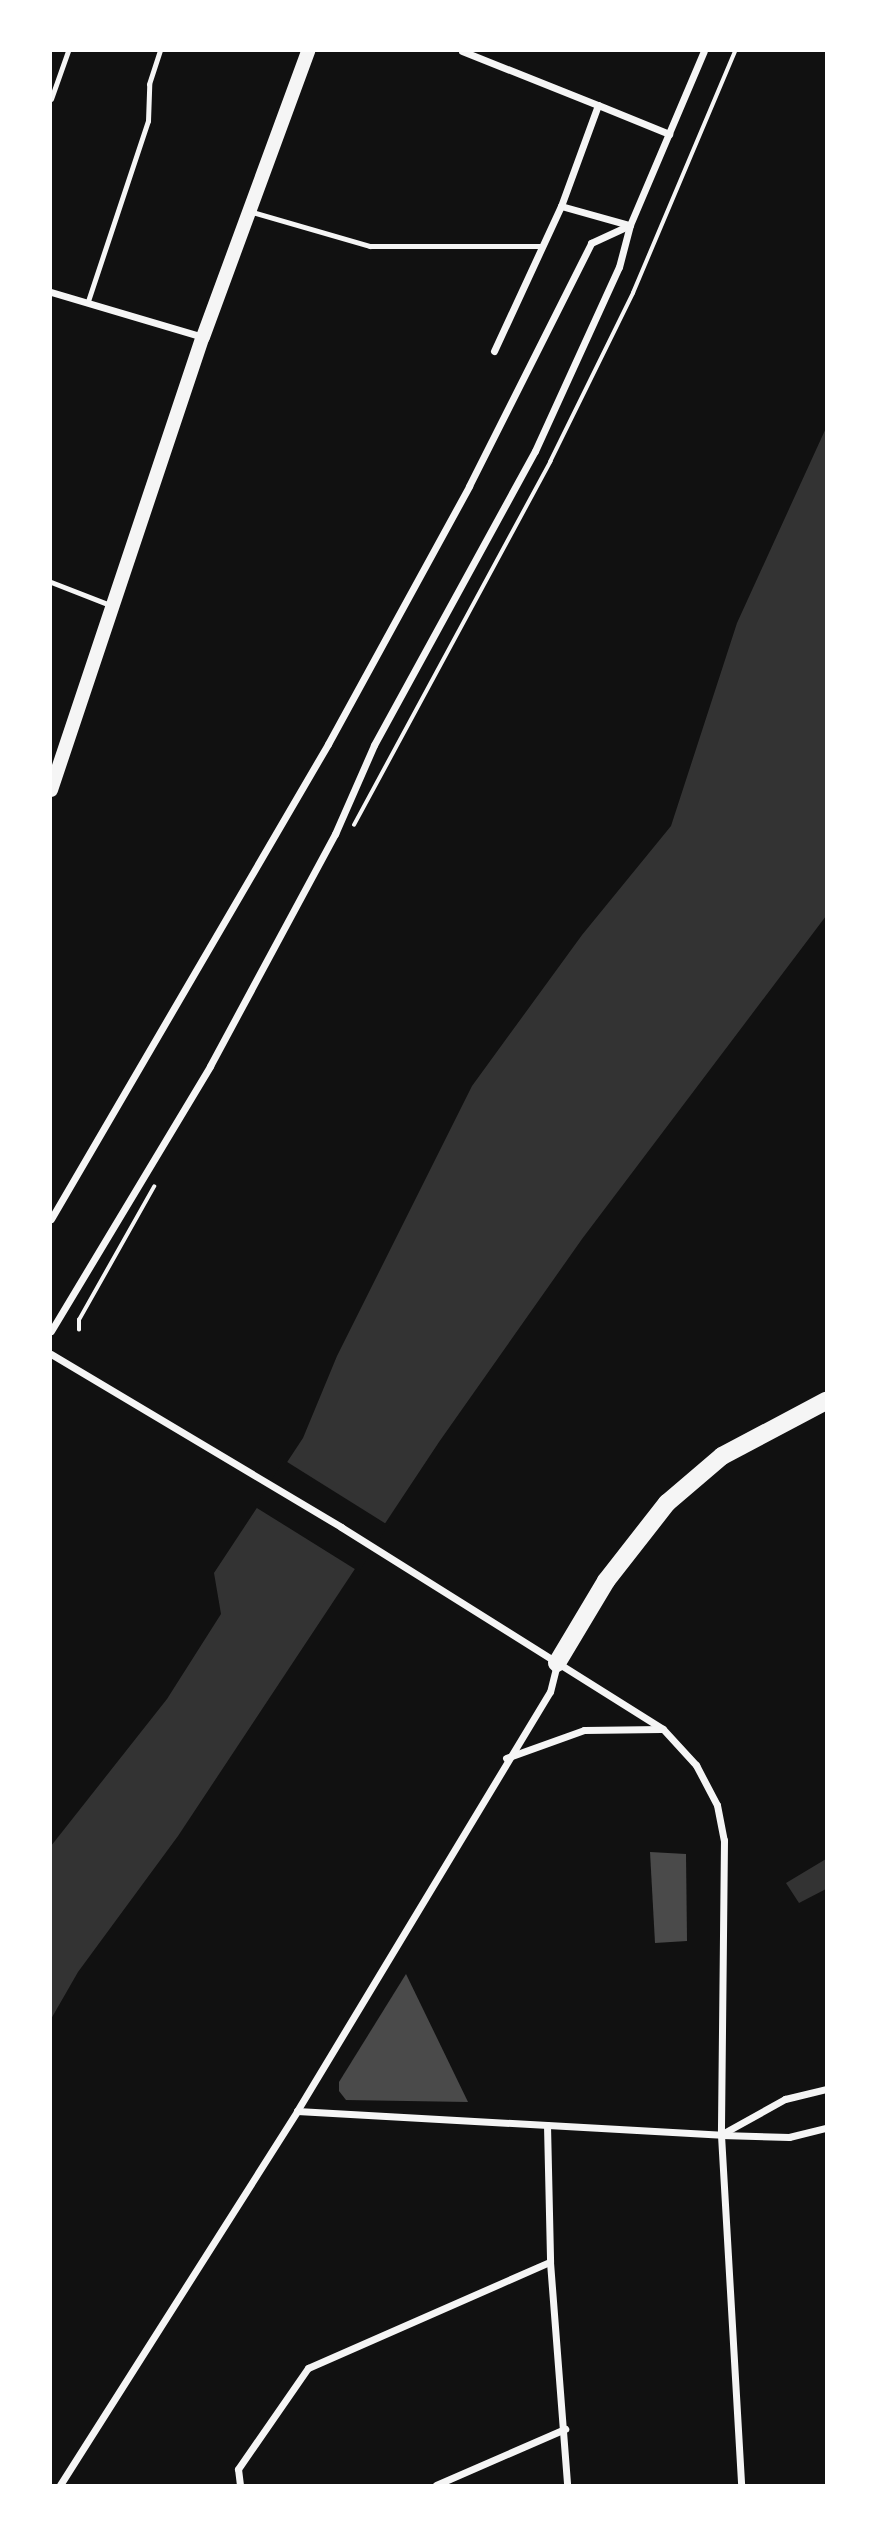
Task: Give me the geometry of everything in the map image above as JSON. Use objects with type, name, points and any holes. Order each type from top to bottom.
[{"type":"highway","points":[[557,1663],[606,1581],[673,1497],[722,1456],[826,1401]]},
{"type":"main road","points":[[51,790],[203,337],[253,212],[308,51]]},
{"type":"street","points":[[462,51],[669,134]]},
{"type":"street","points":[[51,1331],[210,1066],[335,834],[374,745],[535,451],[620,267],[629,225],[704,51]]},
{"type":"street","points":[[494,351],[540,246],[551,235],[597,105]]},
{"type":"street","points":[[561,206],[629,225]]},
{"type":"street","points":[[51,1220],[341,720],[469,485],[591,243],[629,225]]},
{"type":"street","points":[[51,292],[203,337]]},
{"type":"street","points":[[51,1354],[341,1527],[663,1729],[702,1776],[717,1805],[723,1832],[721,2135],[741,2485]]},
{"type":"street","points":[[60,2485],[298,2111],[506,1758],[550,1692],[557,1663]]},
{"type":"street","points":[[506,1758],[583,1730],[663,1729]]},
{"type":"street","points":[[721,2135],[785,2099],[826,2089]]},
{"type":"street","points":[[298,2111],[721,2135],[789,2137],[826,2129]]},
{"type":"street","points":[[547,2125],[550,2262],[565,2429],[567,2485]]},
{"type":"street","points":[[240,2485],[238,2469],[308,2368],[550,2262]]},
{"type":"street","points":[[436,2485],[565,2429]]},
{"type":"lane","points":[[51,99],[68,51]]},
{"type":"lane","points":[[88,301],[148,121],[149,85],[160,51]]},
{"type":"lane","points":[[253,212],[370,246],[540,246]]},
{"type":"lane","points":[[51,582],[113,606]]},
{"type":"path","points":[[348,837],[562,438],[633,293],[735,51]]},
{"type":"path","points":[[79,1330],[79,1320],[159,1179]]},
{"type":"shaded area","points":[[826,428],[826,916],[582,1239],[439,1442],[178,1836],[78,1972],[51,2019],[51,1846],[167,1699],[221,1614],[214,1573],[303,1438],[337,1356],[472,1086],[582,935],[671,826],[737,623]]},
{"type":"shaded area","points":[[826,1859],[826,1889],[799,1903],[786,1883]]},
{"type":"pier","points":[[284,1460],[388,1525],[359,1572],[255,1507]]},
{"type":"building","points":[[650,1852],[686,1854],[687,1941],[655,1943]]},
{"type":"building","points":[[406,1974],[468,2102],[346,2100],[339,2091],[339,2082]]}]
